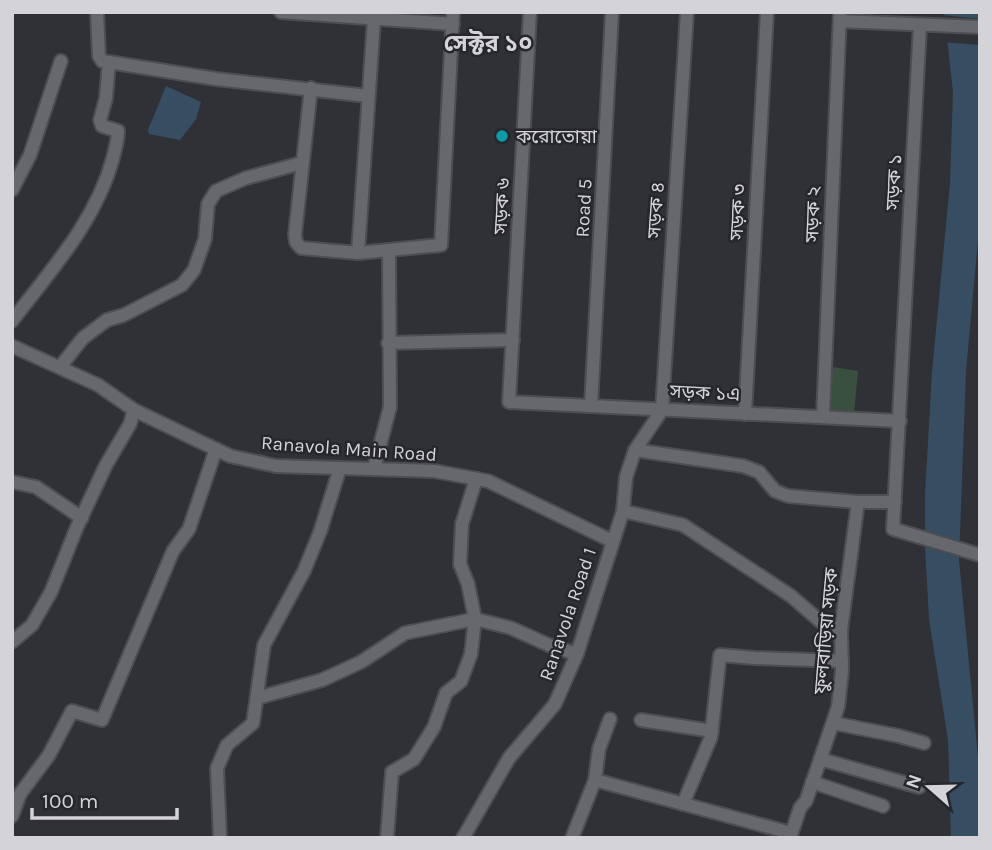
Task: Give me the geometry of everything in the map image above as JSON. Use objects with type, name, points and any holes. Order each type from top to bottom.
[{"type":"street","points":[[97,12],[99,56],[102,61],[216,79],[368,96]]},
{"type":"street","points":[[281,12],[374,19],[453,18],[441,245],[358,253],[301,248],[296,242],[311,88]]},
{"type":"street","name":"সড়ক ৬","points":[[509,402],[530,12]]},
{"type":"street","name":"Road 5","points":[[591,406],[612,12]]},
{"type":"street","name":"সড়ক ৪","points":[[662,410],[687,12]]},
{"type":"street","name":"সড়ক ৩","points":[[745,414],[767,12]]},
{"type":"street","points":[[840,17],[920,25],[980,27]]},
{"type":"street","name":"সড়ক ২","points":[[823,417],[840,17]]},
{"type":"street","points":[[358,253],[374,19]]},
{"type":"street","name":"সড়ক ১","points":[[920,25],[893,529],[977,554]]},
{"type":"street","points":[[12,190],[30,156],[61,61]]},
{"type":"street","points":[[12,321],[82,230],[96,204],[110,167],[118,131],[102,126],[100,120],[106,98],[108,62]]},
{"type":"street","points":[[60,367],[83,338],[107,320],[124,315],[182,285],[194,270],[202,249],[208,204],[216,191],[246,178],[302,163]]},
{"type":"street","points":[[374,468],[389,415],[388,252]]},
{"type":"street","points":[[388,343],[513,340]]},
{"type":"street","name":"Ranavola Main Road","points":[[12,346],[98,385],[134,410],[230,456],[276,466],[434,471],[488,481],[612,541]]},
{"type":"street","name":"সড়ক ১এ","points":[[509,402],[900,421]]},
{"type":"street","points":[[12,642],[32,625],[51,592],[106,465],[130,424],[134,410]]},
{"type":"street","name":"Ranavola Road 1","points":[[463,838],[509,758],[555,704],[577,654],[623,511],[626,477],[635,450],[662,410]]},
{"type":"street","points":[[12,816],[19,794],[49,755],[72,711],[102,720],[173,551],[189,529],[216,449]]},
{"type":"street","points":[[635,450],[743,466],[759,471],[775,491],[788,496],[895,502]]},
{"type":"street","points":[[220,838],[218,768],[227,744],[253,723],[264,645],[304,571],[320,532],[340,468]]},
{"type":"street","points":[[387,838],[392,772],[414,760],[434,727],[446,693],[461,681],[471,654],[475,619],[468,584],[460,564],[462,524],[476,479]]},
{"type":"street","points":[[12,482],[36,487],[82,518]]},
{"type":"street","name":"ফুলবাড়িয়া সড়ক","points":[[790,835],[838,707],[842,661],[841,629],[858,502]]},
{"type":"street","points":[[623,511],[682,525],[772,584],[821,622],[841,629]]},
{"type":"street","points":[[257,698],[322,680],[361,662],[405,633],[475,619],[511,628],[577,654]]},
{"type":"street","points":[[683,804],[698,773],[712,732],[720,655],[842,661]]},
{"type":"street","points":[[572,838],[595,780],[599,749],[610,719]]},
{"type":"street","points":[[641,720],[712,732]]},
{"type":"street","points":[[833,723],[925,743]]},
{"type":"street","points":[[820,759],[919,787]]},
{"type":"street","points":[[595,780],[790,835]]},
{"type":"street","points":[[812,782],[883,806]]},
{"type":"green space","points":[[827,366],[858,371],[854,414],[827,409]]},
{"type":"water","points":[[944,12],[980,12],[980,218],[966,371],[959,560],[980,778],[980,838],[951,838],[948,740],[929,619],[925,546],[932,372],[950,183],[953,92]]},
{"type":"water","points":[[166,86],[201,102],[196,119],[180,140],[149,134],[148,130]]},
{"type":"pier","points":[[941,15],[980,19],[980,45],[943,42]]},
{"type":"place","name":"করোতোয়া","points":[[502,136]]},
{"type":"district","name":"সেক্টর ১০","points":[[488,43]]}]
